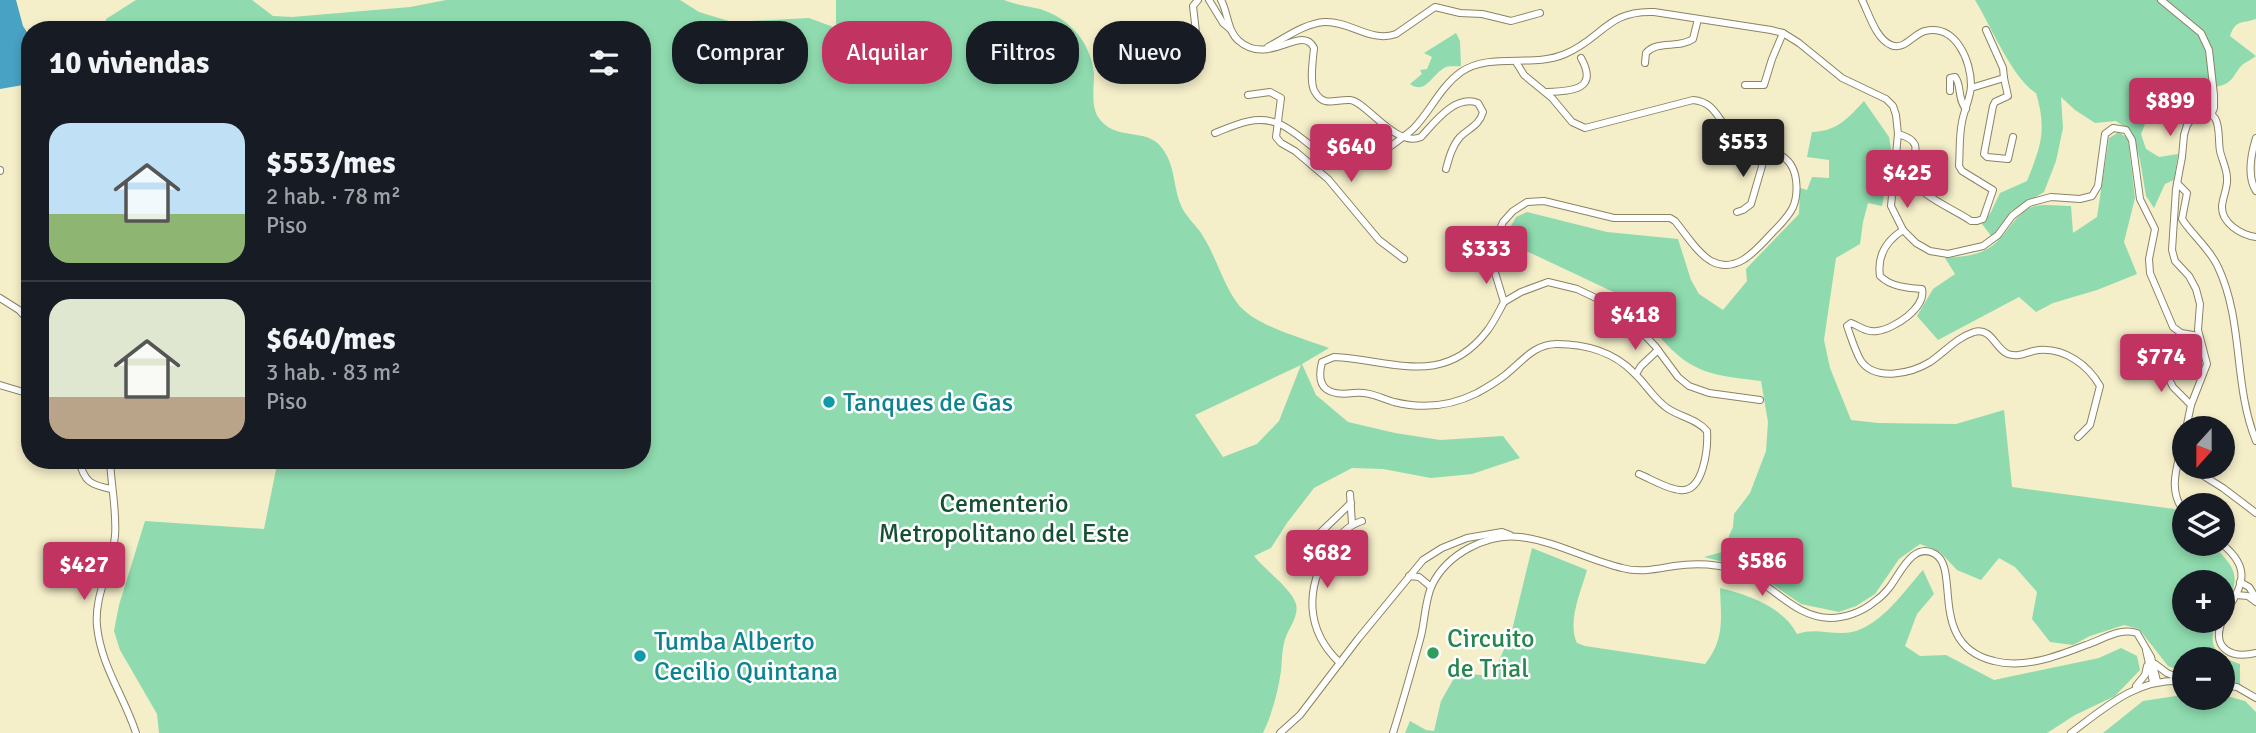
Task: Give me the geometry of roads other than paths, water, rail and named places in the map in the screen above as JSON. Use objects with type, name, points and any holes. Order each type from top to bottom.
[{"type":"street","points":[[1195,21],[1193,6],[1199,0]]},
{"type":"street","points":[[1209,0],[1223,23],[1232,30]]},
{"type":"street","points":[[1221,0],[1239,41],[1263,51],[1299,39],[1308,41],[1314,48],[1314,92],[1322,100],[1333,103],[1349,100],[1355,102],[1383,126],[1402,136],[1416,139],[1453,107],[1466,100],[1478,103],[1483,112],[1482,118],[1456,143],[1446,169]]},
{"type":"street","points":[[1862,0],[1879,34],[1892,46],[1898,47],[1907,43],[1922,31],[1934,30],[1947,35],[1963,49],[1971,88],[1961,124],[1959,166],[1962,171],[1993,190],[1983,219],[1972,220],[1922,191],[1914,183],[1909,171],[1916,149],[1915,143],[1910,137],[1898,134]]},
{"type":"street","points":[[2161,0],[2201,33],[2209,50],[2214,95],[2211,115]]},
{"type":"street","points":[[1263,51],[1316,23],[1338,23],[1367,34],[1389,36],[1396,34],[1438,3],[1460,13],[1511,21],[1540,13]]},
{"type":"street","points":[[1215,133],[1240,122],[1257,120],[1278,123],[1338,163],[1355,167],[1371,161],[1412,130],[1437,97],[1461,72],[1491,63],[1563,55],[1584,44],[1608,23],[1637,11],[1783,33],[1842,78],[1886,99],[1893,106],[1898,134],[1891,206],[1903,230],[1916,243],[1930,251],[1948,254],[1983,246],[1998,235],[2012,216],[2029,203],[2051,197],[2080,200],[2092,196],[2098,186],[2105,134],[2113,128],[2126,130],[2132,140],[2140,199],[2155,229],[2149,259],[2150,273],[2173,327],[2185,334],[2199,336]]},
{"type":"street","points":[[1646,63],[1646,53],[1653,47],[1684,44],[1693,39],[1698,19]]},
{"type":"street","points":[[1986,30],[2003,68],[2008,96],[1995,102],[1993,106],[1984,154],[1987,157],[2008,159],[2013,137]]},
{"type":"street","points":[[1745,85],[1764,85],[1783,33]]},
{"type":"street","points":[[1546,92],[1569,91],[1581,86],[1587,80],[1589,71],[1581,58]]},
{"type":"street","points":[[1504,302],[1492,263],[1491,250],[1503,222],[1527,201],[1544,201],[1614,218],[1670,218],[1711,261],[1725,265],[1736,264],[1750,256],[1793,207],[1797,183],[1792,166],[1781,156],[1732,135],[1710,104],[1693,100],[1585,128],[1572,122],[1546,92],[1524,75],[1516,62]]},
{"type":"street","points":[[1950,91],[1949,80],[1955,77],[1959,82],[1960,102],[1966,109]]},
{"type":"street","points":[[1971,88],[2004,78]]},
{"type":"street","points":[[1248,94],[1270,92],[1281,98],[1276,137],[1328,179],[1379,240],[1404,259]]},
{"type":"street","points":[[2189,416],[2207,364],[2199,336],[2200,304],[2189,276],[2177,265],[2173,256],[2173,227],[2187,125],[2198,114],[2211,115],[2218,123],[2220,150],[2227,178],[2223,213],[2227,222],[2246,235],[2256,237]]},
{"type":"street","points":[[2256,138],[2251,171],[2256,191]]},
{"type":"street","points":[[1737,212],[1751,204],[1767,149]]},
{"type":"street","points":[[2177,183],[2187,193],[2182,219],[2218,266],[2231,305],[2239,344],[2247,412],[2256,441]]},
{"type":"street","points":[[1903,230],[1886,244],[1879,262],[1880,276],[1889,283],[1909,289],[1922,289],[1921,302],[1898,322],[1878,331],[1865,330],[1851,323],[1847,326],[1861,361],[1873,371],[1899,373],[1920,367],[1952,344],[1981,331],[2007,354],[2018,356],[2038,350],[2055,352],[2077,360],[2091,371],[2100,386],[2090,425],[2078,437]]},
{"type":"street","points":[[1639,474],[1680,490],[1689,489],[1697,482],[1703,468],[1707,431],[1701,424],[1674,413],[1657,401],[1636,374],[1623,363],[1592,348],[1555,344],[1541,347],[1477,393],[1439,406],[1407,404],[1361,393],[1331,394],[1322,384],[1319,373],[1322,362],[1334,357],[1428,367],[1458,357],[1487,330],[1504,302],[1548,282],[1577,289],[1621,310],[1658,350],[1678,377],[1689,386],[1709,393],[1760,400]]},
{"type":"street","points":[[0,298],[21,312]]},
{"type":"street","points":[[1636,374],[1658,350]]},
{"type":"street","points":[[2155,359],[2163,367],[2173,387],[2191,405]]},
{"type":"street","points":[[0,385],[21,391]]},
{"type":"street","points":[[82,469],[86,479],[93,485],[111,489]]},
{"type":"street","points":[[110,469],[115,537],[96,607],[97,628],[109,675],[129,712],[136,733]]},
{"type":"street","points":[[2211,480],[2256,513]]},
{"type":"street","points":[[1350,494],[1352,523]]},
{"type":"street","points":[[1321,532],[1351,503]]},
{"type":"street","points":[[1340,663],[1320,640],[1315,625],[1313,589],[1318,570],[1326,555],[1352,523],[1362,521]]},
{"type":"street","points":[[1280,733],[1300,715],[1409,576],[1431,554],[1452,543],[1483,534],[1502,532],[1540,541],[1628,570],[1691,565],[1731,569],[1761,581],[1801,611],[1828,618],[1847,615],[1872,604],[1889,588],[1909,559],[1917,553],[1928,551],[1944,563],[1948,606],[1955,631],[1972,651],[1987,659],[2009,663],[2042,659],[2127,631],[2137,633],[2151,662],[2155,682]]},
{"type":"street","points":[[1392,733],[1421,635],[1431,587],[1449,563],[1465,551],[1483,541],[1515,536]]},
{"type":"street","points":[[2234,556],[2240,562],[2240,582],[2236,595],[2256,600]]},
{"type":"street","points":[[1409,576],[1419,577],[1431,587]]},
{"type":"street","points":[[2240,582],[2249,587],[2256,600]]},
{"type":"street","points":[[2219,633],[2225,649],[2232,653],[2241,656],[2256,653]]},
{"type":"street","points":[[2151,662],[2172,675]]},
{"type":"street","points":[[2071,733],[2132,690],[2145,675],[2151,662]]},
{"type":"street","points":[[2132,690],[2155,682],[2172,681]]},
{"type":"street","points":[[2235,687],[2256,698]]},
{"type":"water","points":[[0,0],[16,0],[22,21],[21,85],[0,89]]},
{"type":"place","name":"Tanques de Gas","points":[[829,402]]},
{"type":"place","name":"Circuito de Trial","points":[[1433,653]]},
{"type":"place","name":"Tumba Alberto Cecilio Quintana","points":[[640,656]]},
{"type":"park label","name":"Cementerio Metropolitano del Este","points":[[1004,518]]}]
